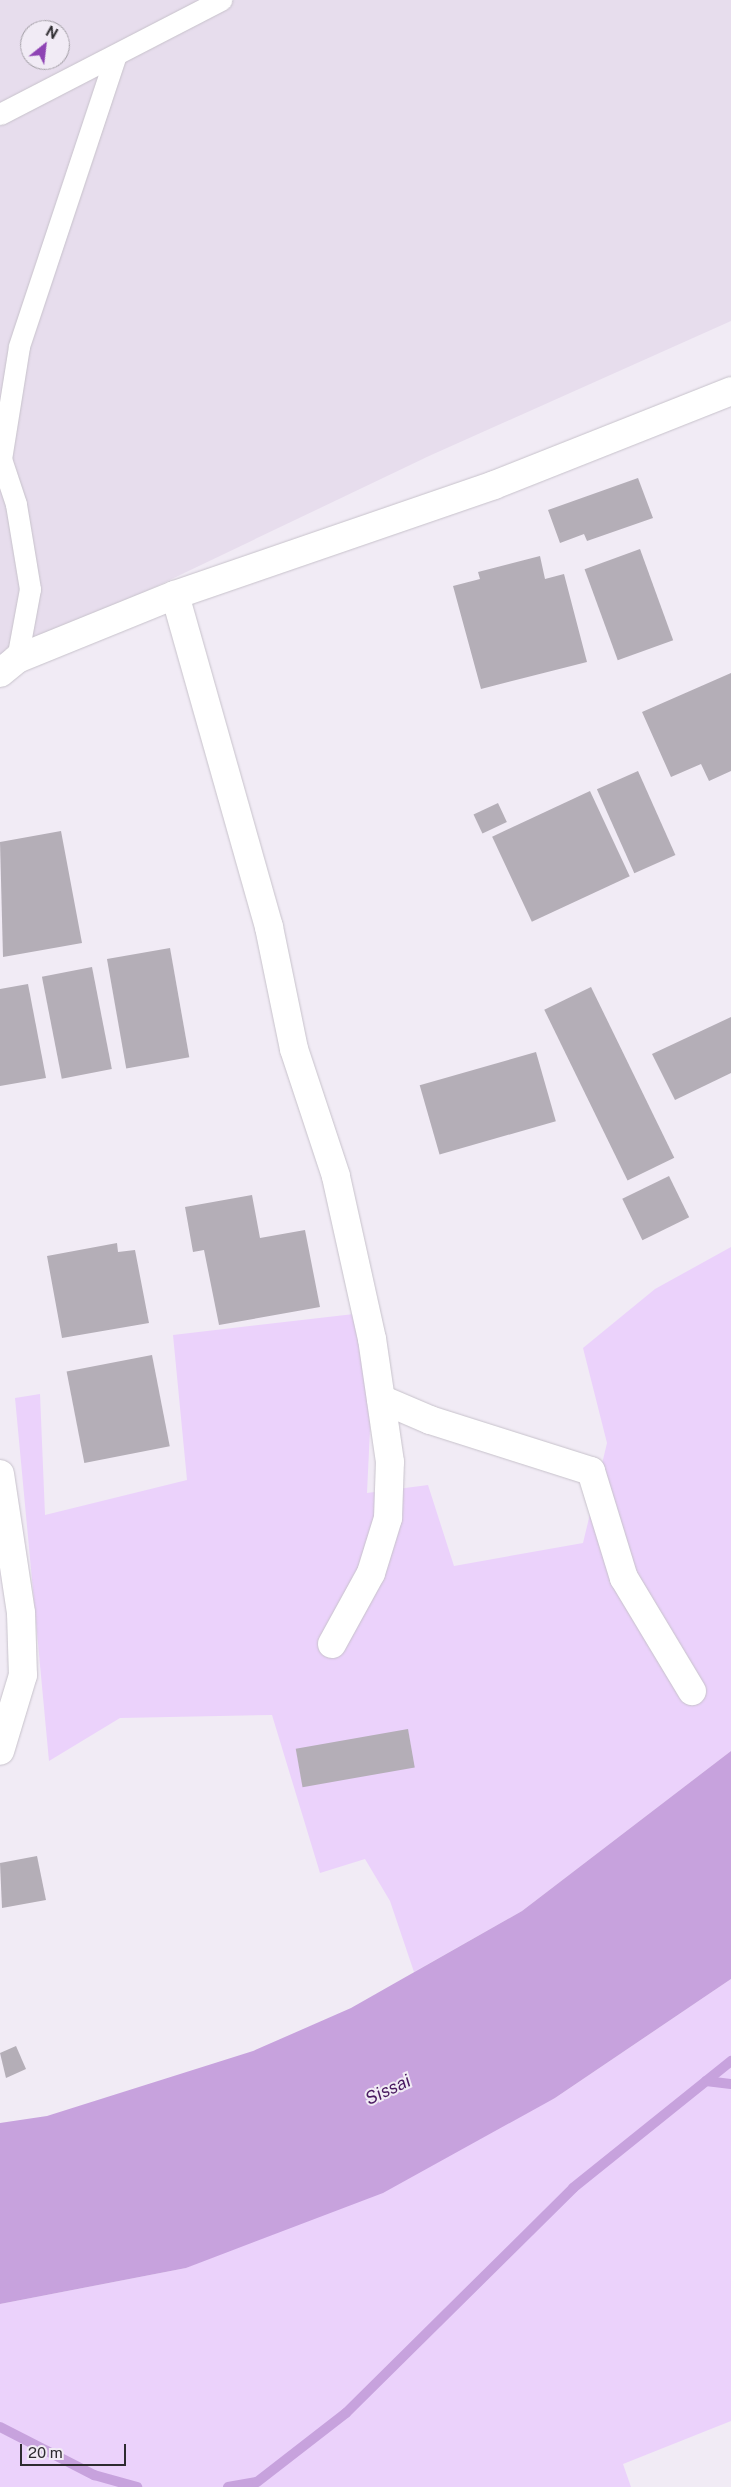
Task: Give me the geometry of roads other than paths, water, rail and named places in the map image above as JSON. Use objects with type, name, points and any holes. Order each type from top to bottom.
[{"type":"street","points":[[9,666],[175,595],[494,485],[731,391]]},
{"type":"street","points":[[175,595],[269,927],[294,1049],[336,1176],[381,1399],[390,1462],[388,1518],[371,1573],[332,1644]]},
{"type":"street","points":[[381,1399],[430,1420],[591,1471],[624,1578],[692,1691]]},
{"type":"street","points":[[0,1474],[20,1604],[23,1675],[0,1752]]},
{"type":"lane","points":[[0,114],[115,58],[221,0]]},
{"type":"lane","points":[[9,666],[30,589],[16,504],[0,459],[19,346],[115,58]]},
{"type":"water","name":"Sissai","points":[[731,1751],[731,1979],[555,2098],[383,2193],[186,2268],[0,2304],[0,2123],[47,2116],[253,2051],[351,2008],[522,1911]]},
{"type":"waterway","points":[[228,2487],[257,2482],[346,2413],[573,2188],[731,2061]]},
{"type":"waterway","points":[[706,2081],[731,2084]]},
{"type":"waterway","points":[[0,2427],[94,2475],[137,2487]]}]
